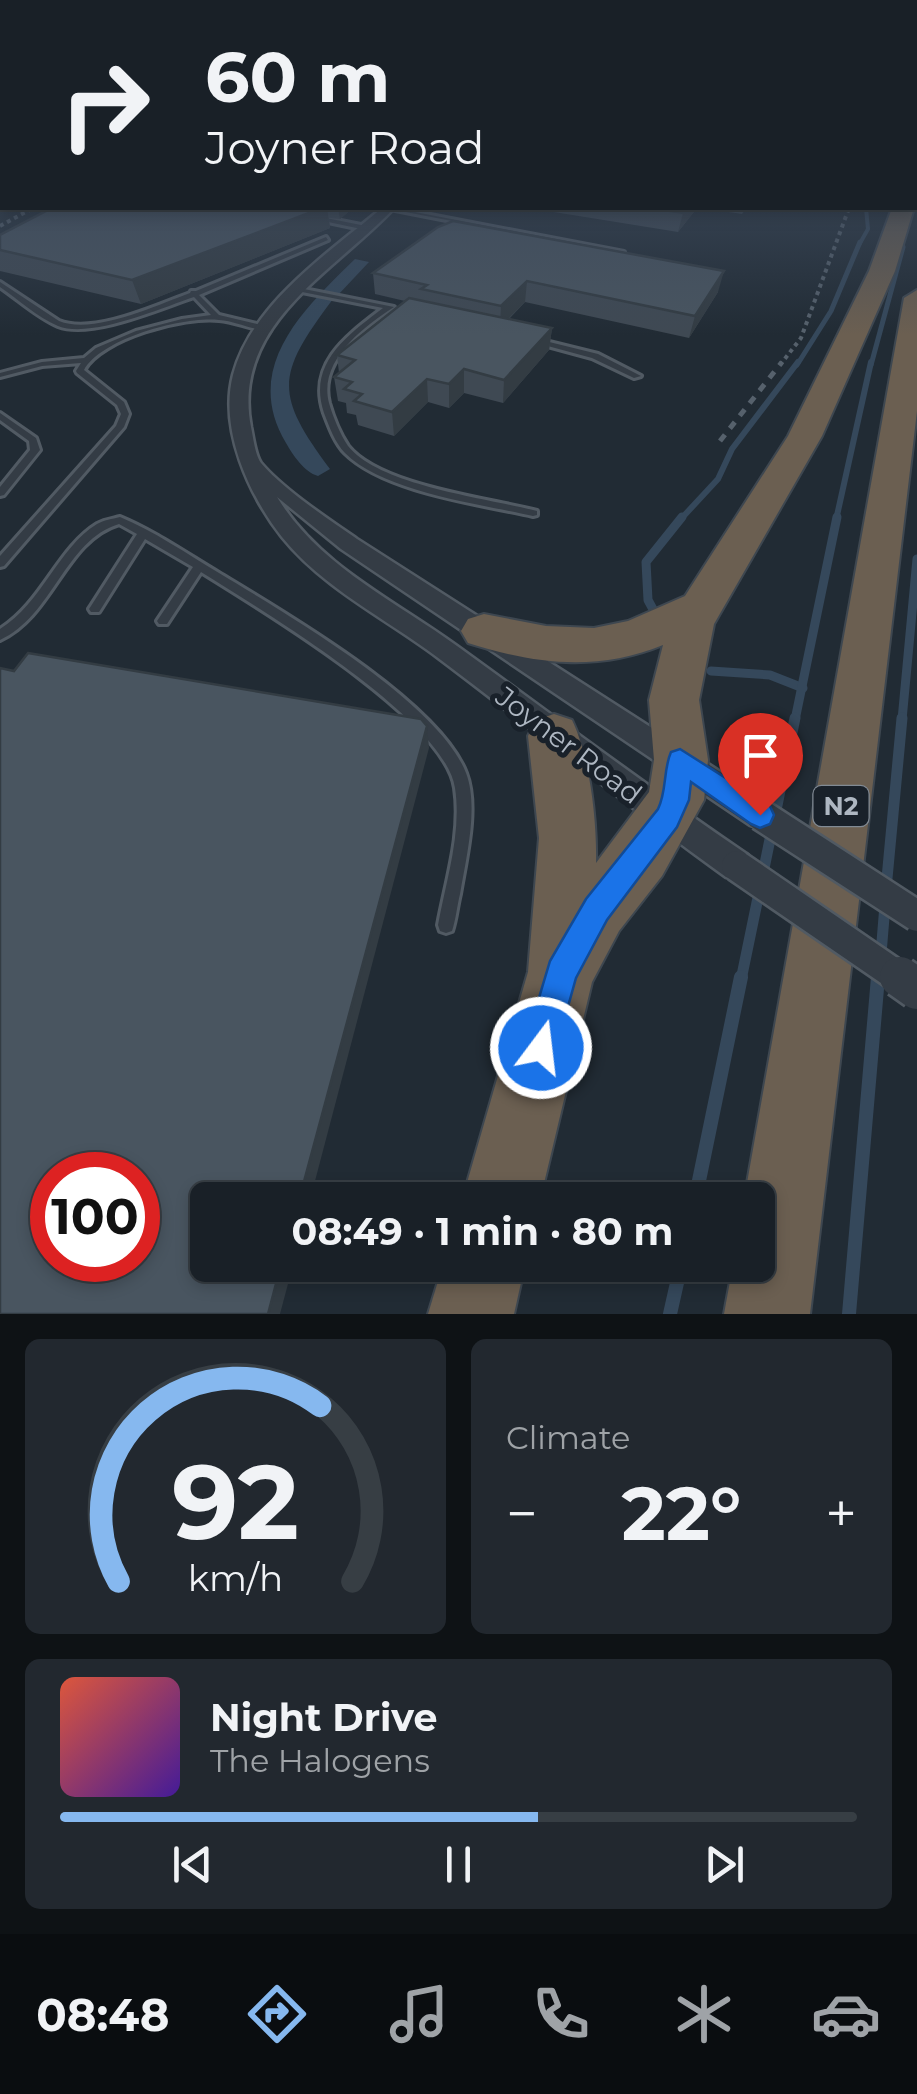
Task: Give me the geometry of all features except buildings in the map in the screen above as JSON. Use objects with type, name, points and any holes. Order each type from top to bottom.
[{"type":"highway","points":[[561,972],[597,910],[667,818],[676,800],[680,760],[674,700],[678,668],[698,608],[804,436],[882,271],[902,212]]},
{"type":"highway","name":"N2","points":[[767,1314],[917,298]]},
{"type":"highway","points":[[484,631],[539,644],[610,645],[642,637],[698,608]]},
{"type":"highway","points":[[506,1182],[561,972],[568,838],[554,736]]},
{"type":"highway","points":[[471,1314],[479,1282]]},
{"type":"street","points":[[262,328],[383,212]]},
{"type":"street","name":"Joyner Road","points":[[262,328],[241,378],[240,422],[262,488],[276,512],[312,554],[667,818],[917,989]]},
{"type":"street","name":"Joyner Road","points":[[256,467],[309,516],[917,916]]},
{"type":"lane","points":[[411,212],[628,253]]},
{"type":"lane","points":[[311,217],[366,228]]},
{"type":"lane","points":[[446,234],[461,222]]},
{"type":"lane","points":[[0,284],[65,326],[106,325],[326,239]]},
{"type":"lane","points":[[299,290],[406,311]]},
{"type":"lane","points":[[192,292],[217,317]]},
{"type":"lane","points":[[388,307],[346,342],[330,360],[321,381],[324,405],[346,450],[384,473],[532,513]]},
{"type":"lane","points":[[0,376],[42,364],[82,360],[102,347],[157,328],[217,317],[262,328]]},
{"type":"lane","points":[[533,339],[595,356],[637,376]]},
{"type":"lane","points":[[0,563],[120,427],[125,414],[121,404],[86,379],[80,371],[82,360]]},
{"type":"lane","points":[[0,416],[33,440],[35,450],[0,493]]},
{"type":"lane","points":[[0,635],[23,621],[99,526],[120,520],[257,600],[387,694],[444,744],[461,776],[462,809],[446,925]]},
{"type":"lane","points":[[95,610],[142,533]]},
{"type":"lane","points":[[163,621],[199,566]]},
{"type":"waterway","points":[[859,245],[868,229],[866,212]]},
{"type":"waterway","points":[[797,365],[831,311],[860,242]]},
{"type":"waterway","points":[[871,365],[903,247]]},
{"type":"waterway","points":[[332,291],[361,262]]},
{"type":"waterway","points":[[318,469],[287,426],[279,384],[293,342],[325,299]]},
{"type":"waterway","points":[[680,520],[718,479],[732,449],[798,362]]},
{"type":"waterway","points":[[836,520],[871,362]]},
{"type":"waterway","points":[[655,613],[648,600],[646,562],[682,517]]},
{"type":"waterway","points":[[802,687],[837,517]]},
{"type":"waterway","points":[[902,720],[917,559]]},
{"type":"waterway","points":[[711,671],[770,675],[802,687]]},
{"type":"waterway","points":[[795,720],[802,687]]},
{"type":"waterway","points":[[741,980],[795,718]]},
{"type":"waterway","points":[[886,889],[902,718]]},
{"type":"waterway","points":[[881,954],[885,905]]},
{"type":"waterway","points":[[878,980],[879,970]]},
{"type":"waterway","points":[[699,1182],[741,977]]},
{"type":"waterway","points":[[849,1314],[878,977]]},
{"type":"waterway","points":[[670,1314],[677,1282]]},
{"type":"railway","points":[[0,226],[25,212]]},
{"type":"railway","points":[[780,365],[801,338],[847,212]]},
{"type":"railway","points":[[720,441],[782,362]]},
{"type":"route","points":[[541,1048],[561,972],[597,910],[642,856],[667,818],[676,800],[680,760],[760,815]]}]
